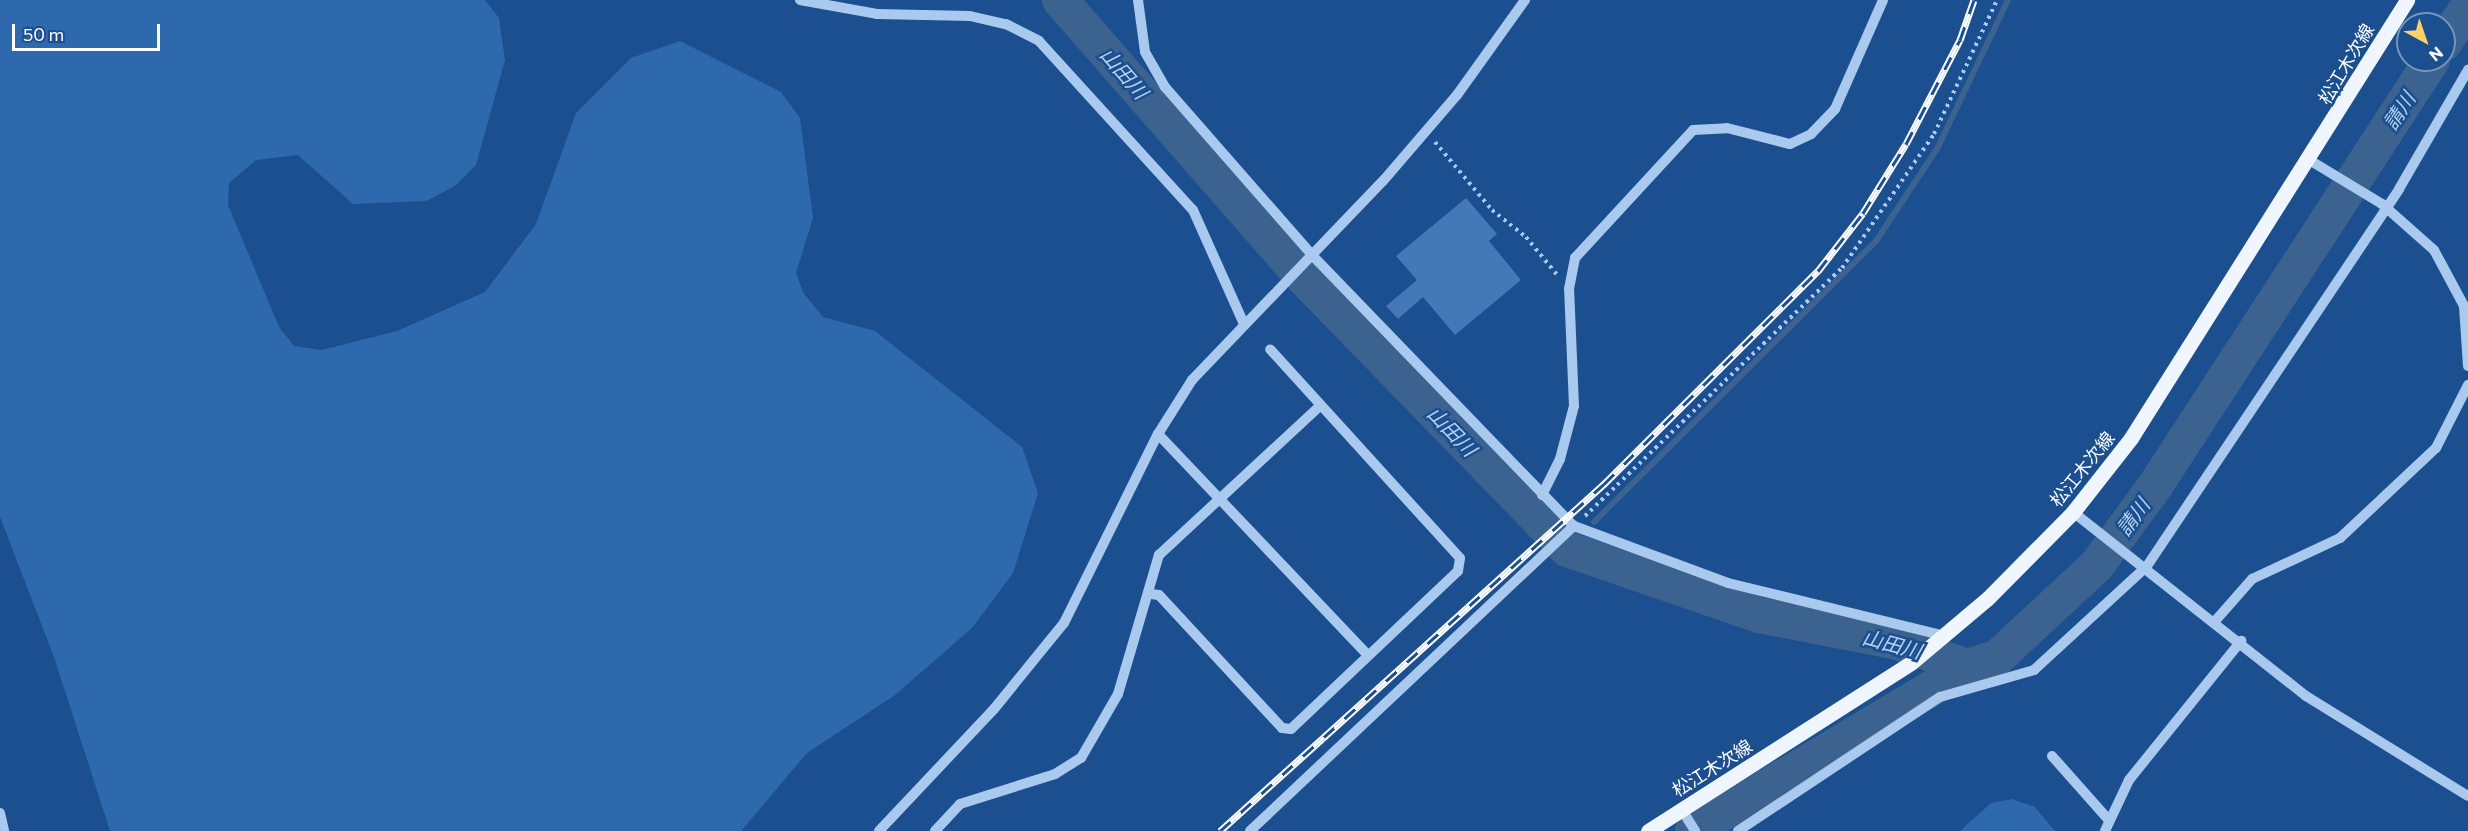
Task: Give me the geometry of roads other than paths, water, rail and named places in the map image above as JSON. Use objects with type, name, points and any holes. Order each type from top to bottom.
[{"type":"main road","name":"松江木次線","points":[[1648,831],[1689,821],[1912,662],[1941,640],[2073,512],[2131,438],[2311,161],[2407,0]]},
{"type":"street","points":[[800,0],[876,14],[970,16],[1006,24],[1039,41],[1193,210],[1244,324]]},
{"type":"street","points":[[1138,0],[1140,33],[1154,71],[1312,255],[1574,526],[1728,583],[1941,640]]},
{"type":"street","points":[[879,831],[994,709],[1064,623],[1158,434],[1192,380],[1312,255],[1457,95],[1525,0]]},
{"type":"street","points":[[1542,495],[1560,459],[1574,406],[1569,289],[1571,268],[1581,250],[1693,130],[1727,128],[1790,144],[1823,123],[1836,109],[1883,0]]},
{"type":"street","points":[[1738,831],[1940,697],[2034,670],[2143,562],[2384,206],[2468,70]]},
{"type":"street","points":[[2311,161],[2384,206],[2434,250],[2466,307],[2468,366]]},
{"type":"street","points":[[1151,594],[1159,595],[1282,728],[1291,729],[1458,571],[1460,558],[1269,349]]},
{"type":"street","points":[[2216,620],[2252,579],[2340,538],[2436,447],[2452,426],[2468,385]]},
{"type":"street","points":[[934,831],[960,804],[1055,774],[1081,758],[1118,694],[1151,594],[1159,555],[1320,406]]},
{"type":"street","points":[[1158,434],[1368,655]]},
{"type":"street","points":[[2073,512],[2143,562],[2355,731],[2468,796]]},
{"type":"street","points":[[1250,831],[1574,526]]},
{"type":"street","points":[[2105,831],[2107,818],[2139,766],[2241,641]]},
{"type":"street","points":[[2052,756],[2107,818]]},
{"type":"street","points":[[0,813],[4,831]]},
{"type":"waterway","name":"山田川","points":[[1060,0],[1297,271],[1567,549],[1759,615],[1898,642],[1967,667]]},
{"type":"waterway","points":[[1594,522],[1876,241],[1937,149],[2008,0]]},
{"type":"waterway","name":"請川","points":[[2456,25],[2468,7]]},
{"type":"waterway","name":"請川","points":[[1693,831],[1967,667],[1997,658],[2097,565],[2155,486],[2424,72]]},
{"type":"waterway","points":[[1567,549],[1575,542]]},
{"type":"railway","points":[[1220,831],[1604,484],[1818,271],[1863,213],[1906,144],[1960,40],[1974,0]]}]
